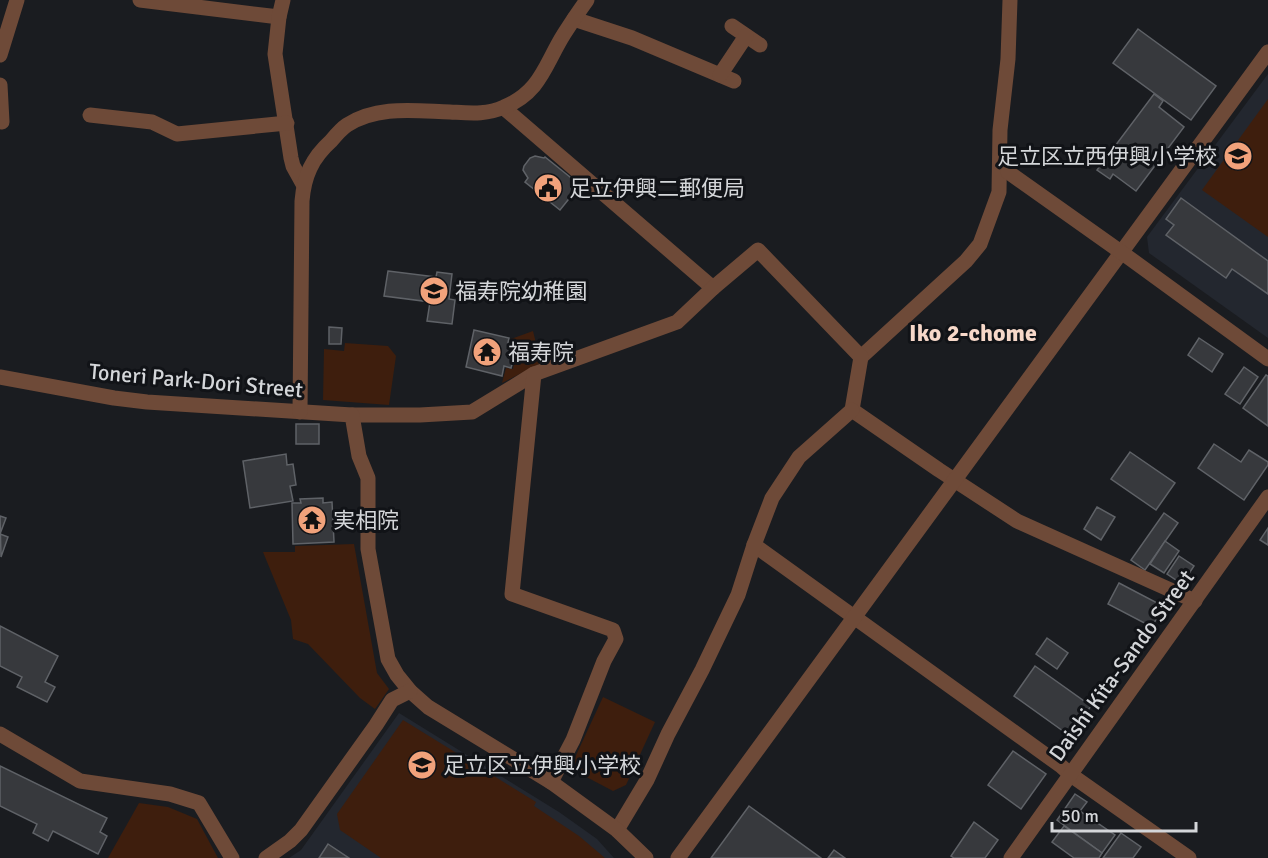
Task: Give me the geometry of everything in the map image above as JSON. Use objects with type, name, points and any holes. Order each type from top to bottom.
[{"type":"street","points":[[0,55],[17,0]]},
{"type":"street","points":[[140,0],[279,17]]},
{"type":"street","points":[[283,0],[275,54],[293,166],[303,184]]},
{"type":"street","points":[[300,412],[302,201],[303,184],[312,164],[325,146],[346,125],[370,114],[393,110],[480,114],[504,108],[530,92],[539,81],[563,35],[587,0]]},
{"type":"street","points":[[616,830],[647,780],[738,595],[772,498],[799,457],[852,411],[861,357],[966,261],[980,244],[999,192],[1004,170],[1000,130],[1008,59],[1010,0]]},
{"type":"street","points":[[574,19],[632,38],[727,78],[746,36]]},
{"type":"street","points":[[732,26],[760,45]]},
{"type":"street","points":[[678,858],[1268,52]]},
{"type":"street","points":[[0,85],[2,122]]},
{"type":"street","points":[[504,108],[713,288]]},
{"type":"street","points":[[90,115],[152,122],[177,134],[287,123]]},
{"type":"street","points":[[1004,170],[1268,359]]},
{"type":"street","name":"Toneri Park-Dori Street","points":[[0,377],[147,402],[352,415],[472,412],[534,374],[677,322],[758,250],[861,357]]},
{"type":"street","points":[[534,374],[512,594],[613,630],[616,639],[604,661],[573,740],[552,782]]},
{"type":"street","points":[[852,411],[1017,521],[1195,601]]},
{"type":"street","points":[[352,415],[359,456],[368,478],[368,549],[388,659],[397,675],[410,691],[437,712],[552,782],[616,830],[646,858]]},
{"type":"street","name":"Daishi Kita-Sando Street","points":[[1011,858],[1268,497]]},
{"type":"street","points":[[754,545],[1189,858]]},
{"type":"street","points":[[266,858],[301,830],[392,700],[410,691]]},
{"type":"street","points":[[0,734],[80,781],[170,794],[199,803],[232,858]]},
{"type":"shaded area","name":"足立区立西伊興小学校","points":[[1268,74],[1268,338],[1149,253],[1147,237]]},
{"type":"shaded area","points":[[1268,99],[1268,237],[1202,190]]},
{"type":"shaded area","points":[[533,331],[541,363],[502,383],[506,368],[513,369],[517,348],[510,346],[511,339]]},
{"type":"shaded area","points":[[345,343],[388,346],[396,356],[389,405],[323,400],[324,349],[344,351]]},
{"type":"shaded area","points":[[354,544],[377,673],[389,689],[375,709],[360,698],[308,644],[293,639],[291,620],[263,552],[295,552],[295,546]]},
{"type":"shaded area","points":[[603,697],[655,722],[626,785],[613,791],[575,771],[572,764]]},
{"type":"shaded area","name":"足立区立伊興小学校","points":[[399,713],[559,812],[597,839],[614,858],[289,858],[301,850]]},
{"type":"shaded area","name":"足立区立伊興小学校","points":[[403,720],[536,802],[534,806],[579,836],[605,858],[381,858],[340,830],[337,814]]},
{"type":"shaded area","points":[[139,803],[168,807],[197,819],[218,858],[108,858]]},
{"type":"building","points":[[1138,29],[1216,86],[1191,120],[1113,63]]},
{"type":"building","points":[[1154,94],[1163,101],[1159,107],[1184,127],[1136,191],[1113,174],[1110,179],[1097,170]]},
{"type":"building","points":[[545,157],[580,185],[560,210],[525,182],[528,178],[523,170],[524,166],[530,158]]},
{"type":"building","points":[[1181,198],[1268,261],[1268,294],[1232,269],[1226,278],[1166,235],[1174,225],[1166,219]]},
{"type":"building","points":[[388,271],[436,277],[437,272],[452,274],[449,299],[455,300],[452,324],[427,321],[430,302],[384,296]]},
{"type":"building","points":[[329,327],[342,328],[341,344],[329,344]]},
{"type":"building","points":[[474,330],[509,338],[507,347],[516,349],[511,368],[504,366],[502,376],[466,367]]},
{"type":"building","points":[[1199,338],[1223,354],[1212,372],[1188,355]]},
{"type":"building","points":[[1244,367],[1258,377],[1240,404],[1225,394]]},
{"type":"building","points":[[1266,375],[1268,376],[1268,426],[1243,408]]},
{"type":"building","points":[[296,424],[319,424],[319,444],[296,444]]},
{"type":"building","points":[[1214,444],[1241,462],[1249,450],[1268,462],[1244,500],[1198,468]]},
{"type":"building","points":[[1130,452],[1175,483],[1156,510],[1111,479]]},
{"type":"building","points":[[286,454],[287,465],[293,464],[296,485],[290,486],[293,501],[250,508],[243,461]]},
{"type":"building","points":[[323,498],[323,503],[332,502],[334,542],[293,544],[292,503],[301,503],[300,499]]},
{"type":"building","points":[[1097,507],[1115,517],[1101,540],[1084,529]]},
{"type":"building","points":[[1164,513],[1178,523],[1145,570],[1131,560]]},
{"type":"building","points":[[0,516],[6,518],[0,533]]},
{"type":"building","points":[[1268,528],[1268,545],[1260,540]]},
{"type":"building","points":[[0,534],[8,537],[1,557]]},
{"type":"building","points":[[1165,541],[1179,551],[1164,573],[1150,564]]},
{"type":"building","points":[[1179,556],[1194,566],[1182,584],[1167,574]]},
{"type":"building","points":[[1119,583],[1163,606],[1152,627],[1108,604]]},
{"type":"building","points":[[0,626],[58,656],[45,682],[55,687],[47,702],[17,687],[22,677],[0,666]]},
{"type":"building","points":[[1047,638],[1068,653],[1057,669],[1036,654]]},
{"type":"building","points":[[1035,666],[1091,706],[1070,736],[1014,696]]},
{"type":"building","points":[[1013,751],[1046,774],[1021,809],[988,785]]},
{"type":"building","points":[[0,766],[107,818],[100,832],[107,836],[98,854],[53,831],[48,841],[33,833],[37,824],[0,806]]},
{"type":"building","points":[[1075,794],[1087,802],[1080,811],[1115,835],[1102,853],[1057,820]]},
{"type":"building","points":[[749,806],[821,858],[711,858]]},
{"type":"building","points":[[974,822],[998,840],[985,858],[954,858],[951,856]]},
{"type":"building","points":[[1064,826],[1102,853],[1099,858],[1074,858],[1052,842]]},
{"type":"building","points":[[1121,833],[1141,847],[1133,858],[1103,858]]},
{"type":"building","points":[[328,844],[349,858],[319,858]]},
{"type":"building","points":[[834,850],[845,858],[828,858]]},
{"type":"place","name":"足立区立西伊興小学校","points":[[1238,156]]},
{"type":"place","name":"足立伊興二郵便局","points":[[548,188]]},
{"type":"place","name":"福寿院幼稚園","points":[[434,291]]},
{"type":"place","name":"福寿院","points":[[487,352]]},
{"type":"place","name":"実相院","points":[[312,520]]},
{"type":"place","name":"足立区立伊興小学校","points":[[422,765]]},
{"type":"district","name":"Iko 2-chome","points":[[973,333]]}]
